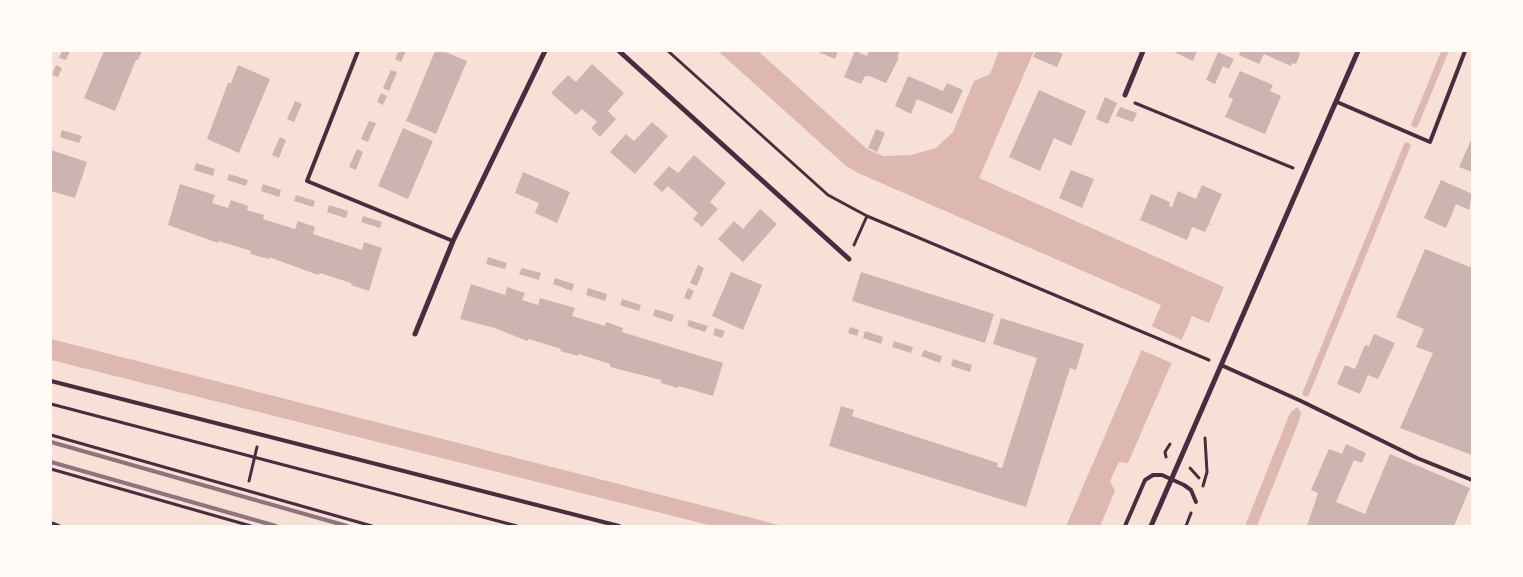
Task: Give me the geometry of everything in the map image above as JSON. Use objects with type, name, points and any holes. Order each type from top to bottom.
[{"type":"street","points":[[415,334],[453,240],[545,51]]},
{"type":"street","points":[[618,51],[849,259]]},
{"type":"street","points":[[1125,95],[1143,51]]},
{"type":"street","points":[[1151,526],[1358,51]]},
{"type":"lane","points":[[358,51],[308,181],[453,240]]},
{"type":"lane","points":[[1337,102],[1430,142],[1465,51]]},
{"type":"lane","points":[[1221,365],[1301,401],[1417,458],[1472,480]]},
{"type":"lane","points":[[51,381],[619,526]]},
{"type":"lane","points":[[1125,526],[1148,477],[1158,474],[1171,479],[1191,490],[1196,502]]},
{"type":"lane","points":[[51,523],[59,526]]},
{"type":"path","points":[[668,51],[828,195],[867,216],[1221,365]]},
{"type":"path","points":[[1125,95],[1133,102],[1306,173]]},
{"type":"path","points":[[849,259],[867,216]]},
{"type":"path","points":[[51,404],[517,526]]},
{"type":"path","points":[[1199,493],[1206,482],[1201,411]]},
{"type":"path","points":[[51,435],[372,526]]},
{"type":"path","points":[[249,481],[257,447]]},
{"type":"path","points":[[51,469],[251,526]]},
{"type":"shaded area","points":[[718,51],[758,51],[867,149],[883,156],[911,155],[936,148],[953,132],[974,81],[990,74],[999,51],[1034,51],[979,178],[1224,287],[1209,323],[1192,316],[1128,463],[1119,462],[1110,481],[1115,491],[1100,526],[1066,526],[1161,305],[858,173],[846,166]]},
{"type":"shaded area","points":[[51,339],[783,526],[713,526],[51,360]]},
{"type":"shaded area","points":[[1297,407],[1301,412],[1299,421],[1257,526],[1245,526],[1290,413]]},
{"type":"pier","points":[[1149,325],[1184,341],[1174,364],[1139,349]]},
{"type":"building","points":[[62,51],[70,51],[66,60],[59,58]]},
{"type":"building","points":[[104,51],[142,51],[138,60],[136,60],[115,111],[84,98]]},
{"type":"building","points":[[399,51],[406,51],[401,62],[395,59]]},
{"type":"building","points":[[435,51],[443,51],[467,61],[436,134],[406,121]]},
{"type":"building","points":[[816,51],[838,51],[835,59]]},
{"type":"building","points":[[855,51],[867,56],[869,51],[900,51],[897,57],[899,58],[886,83],[865,76],[861,84],[844,77]]},
{"type":"building","points":[[1036,51],[1056,51],[1063,54],[1057,67],[1033,57]]},
{"type":"building","points":[[1172,51],[1197,51],[1193,61]]},
{"type":"building","points":[[1240,51],[1298,51],[1300,54],[1296,64],[1292,63],[1291,66],[1264,54],[1259,64],[1239,55]]},
{"type":"building","points":[[1218,52],[1234,59],[1229,69],[1223,66],[1215,84],[1206,80]]},
{"type":"building","points":[[592,64],[624,93],[608,111],[616,119],[600,137],[591,128],[597,122],[582,109],[576,115],[551,93],[568,75],[576,82]]},
{"type":"building","points":[[56,65],[62,68],[58,77],[52,75]]},
{"type":"building","points":[[238,65],[270,79],[239,153],[207,139],[228,83],[231,83]]},
{"type":"building","points":[[391,70],[397,72],[389,91],[383,88]]},
{"type":"building","points":[[1240,71],[1273,85],[1270,91],[1281,96],[1265,134],[1225,117],[1233,99],[1228,97]]},
{"type":"building","points":[[908,76],[943,91],[947,83],[963,90],[952,114],[917,99],[911,114],[895,106]]},
{"type":"building","points":[[1039,90],[1086,111],[1071,146],[1054,138],[1040,171],[1009,157]]},
{"type":"building","points":[[381,93],[387,96],[383,105],[377,102]]},
{"type":"building","points":[[1105,97],[1117,103],[1108,124],[1096,119]]},
{"type":"building","points":[[295,101],[302,104],[294,122],[287,119]]},
{"type":"building","points":[[1120,107],[1137,113],[1133,122],[1116,116]]},
{"type":"building","points":[[369,121],[376,123],[368,142],[361,139]]},
{"type":"building","points":[[652,122],[668,136],[635,174],[610,152],[626,134],[634,141]]},
{"type":"building","points":[[403,128],[433,141],[408,199],[378,186]]},
{"type":"building","points":[[876,129],[885,133],[877,152],[868,148]]},
{"type":"building","points":[[62,130],[82,136],[79,143],[60,137]]},
{"type":"building","points":[[280,137],[286,140],[279,158],[272,155]]},
{"type":"building","points":[[1472,138],[1472,172],[1459,167]]},
{"type":"building","points":[[357,149],[363,152],[356,170],[349,167]]},
{"type":"building","points":[[51,150],[87,162],[75,198],[51,191]]},
{"type":"building","points":[[694,155],[726,183],[710,202],[718,209],[702,227],[693,219],[698,213],[668,186],[662,192],[653,184],[669,166],[678,173]]},
{"type":"building","points":[[196,163],[215,169],[213,176],[194,170]]},
{"type":"building","points":[[1071,170],[1094,179],[1082,208],[1059,198]]},
{"type":"building","points":[[523,172],[570,192],[557,223],[535,213],[539,203],[515,193]]},
{"type":"building","points":[[229,174],[248,180],[246,186],[227,180]]},
{"type":"building","points":[[1441,180],[1472,194],[1469,210],[1456,204],[1446,228],[1424,218]]},
{"type":"building","points":[[180,184],[215,195],[212,203],[228,208],[231,200],[248,206],[247,210],[264,215],[263,219],[295,229],[298,221],[315,227],[313,234],[362,250],[364,242],[382,248],[369,291],[351,285],[351,283],[320,273],[318,275],[269,257],[269,259],[250,254],[251,251],[219,241],[218,243],[168,225]]},
{"type":"building","points":[[263,184],[281,190],[279,197],[261,191]]},
{"type":"building","points":[[1202,185],[1222,194],[1209,223],[1213,226],[1209,224],[1205,232],[1192,227],[1187,240],[1140,220],[1151,194],[1170,202],[1169,206],[1172,207],[1178,191],[1196,199]]},
{"type":"building","points":[[296,195],[315,201],[313,207],[294,201]]},
{"type":"building","points":[[329,205],[348,211],[346,218],[327,212]]},
{"type":"building","points":[[760,209],[777,224],[743,262],[718,239],[734,221],[743,229]]},
{"type":"building","points":[[363,216],[382,222],[380,228],[361,222]]},
{"type":"building","points":[[1425,249],[1470,267],[1472,264],[1472,455],[1400,428],[1433,353],[1416,347],[1424,329],[1396,317]]},
{"type":"building","points":[[488,257],[507,263],[505,269],[486,264]]},
{"type":"building","points":[[698,265],[704,268],[697,286],[690,283]]},
{"type":"building","points":[[522,268],[541,273],[539,280],[519,274]]},
{"type":"building","points":[[731,272],[762,285],[743,330],[712,316]]},
{"type":"building","points":[[861,272],[994,314],[985,343],[852,301]]},
{"type":"building","points":[[555,278],[574,284],[572,291],[553,284]]},
{"type":"building","points":[[471,284],[505,295],[507,287],[525,293],[522,300],[538,305],[540,298],[575,308],[572,316],[605,326],[606,322],[623,328],[622,332],[723,363],[713,396],[661,383],[661,380],[610,367],[610,364],[579,354],[578,356],[560,351],[561,349],[529,339],[527,341],[495,328],[460,319]]},
{"type":"building","points":[[588,288],[607,294],[605,301],[586,295]]},
{"type":"building","points":[[688,288],[694,291],[690,300],[684,298]]},
{"type":"building","points":[[622,299],[641,305],[639,311],[620,305]]},
{"type":"building","points":[[655,309],[674,315],[672,322],[653,316]]},
{"type":"building","points":[[1001,318],[1084,344],[1076,370],[1070,368],[1026,507],[829,446],[841,406],[854,410],[852,416],[998,463],[997,467],[1002,468],[1037,358],[993,344]]},
{"type":"building","points":[[689,320],[708,326],[705,332],[687,326]]},
{"type":"building","points":[[850,327],[859,330],[857,336],[848,333]]},
{"type":"building","points":[[715,328],[725,331],[722,338],[713,335]]},
{"type":"building","points":[[865,331],[883,337],[881,344],[863,338]]},
{"type":"building","points":[[1374,334],[1395,343],[1378,379],[1368,375],[1360,394],[1337,384],[1345,365],[1355,369],[1365,345],[1369,346]]},
{"type":"building","points":[[894,341],[913,347],[911,353],[892,347]]},
{"type":"building","points":[[924,350],[942,356],[940,363],[921,356]]},
{"type":"building","points":[[953,359],[972,365],[970,372],[951,366]]},
{"type":"building","points":[[1346,444],[1366,453],[1362,463],[1354,460],[1336,502],[1365,514],[1390,454],[1470,488],[1454,526],[1307,526],[1318,493],[1311,490],[1329,449],[1342,454]]},
{"type":"waterway","points":[[1415,124],[1445,51]]},
{"type":"waterway","points":[[1306,393],[1407,146]]},
{"type":"railway","points":[[51,442],[347,526]]},
{"type":"railway","points":[[51,462],[276,526]]}]
